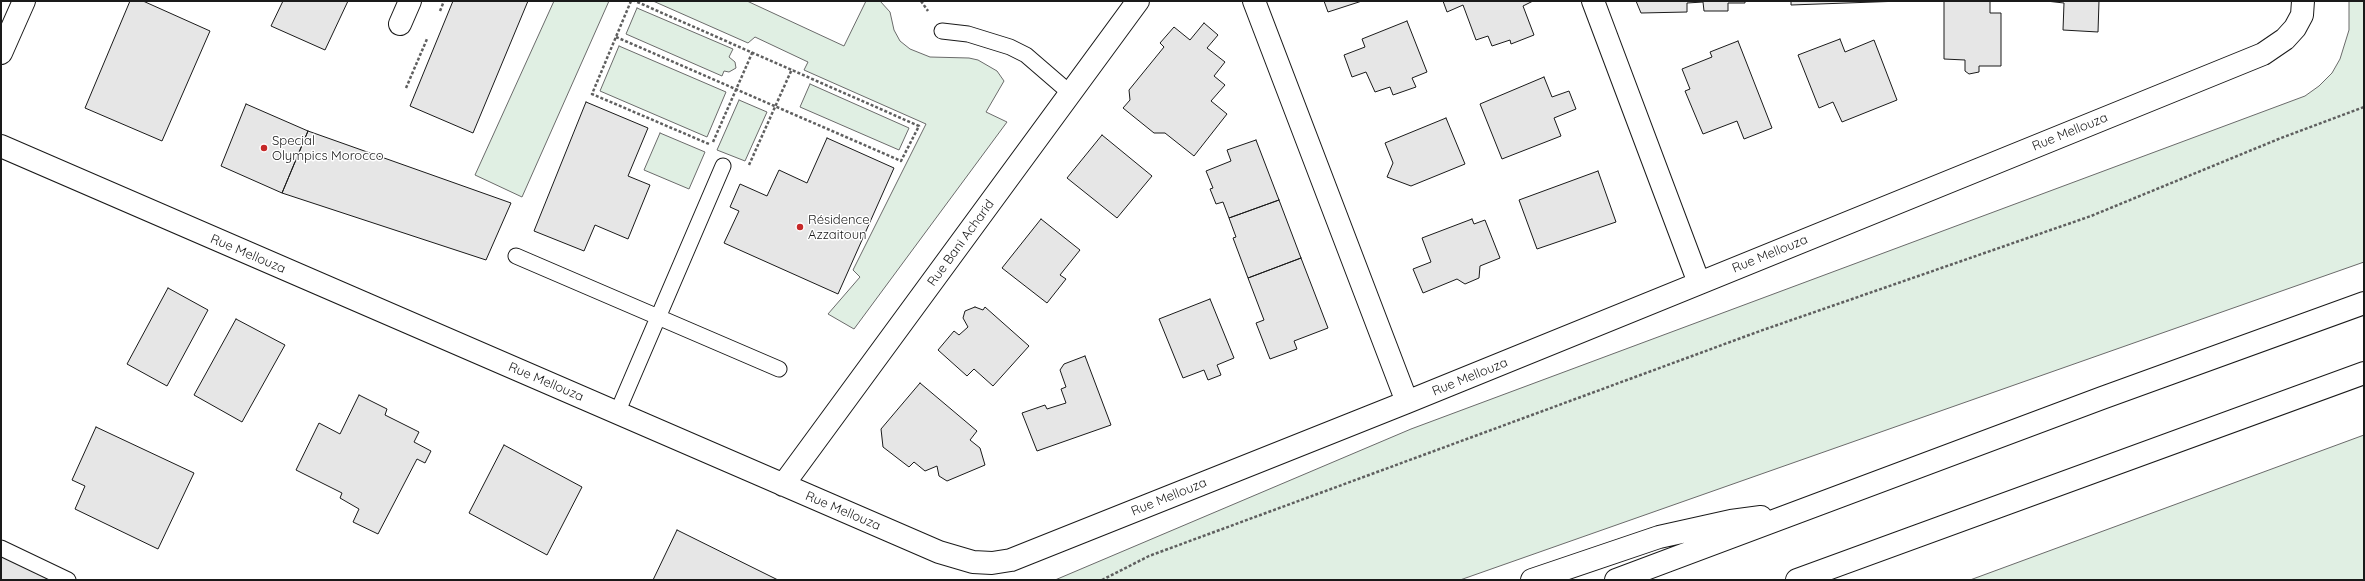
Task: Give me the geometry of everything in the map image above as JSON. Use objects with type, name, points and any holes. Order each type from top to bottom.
[{"type":"main road","points":[[1,53],[24,1]]},
{"type":"main road","points":[[400,24],[410,1]]},
{"type":"main road","name":"Rue Bani Acharid","points":[[783,485],[1138,1]]},
{"type":"main road","points":[[1254,1],[1407,402]]},
{"type":"main road","points":[[1593,1],[1699,283]]},
{"type":"main road","name":"Rue Mellouza","points":[[8,150],[939,552],[973,562],[992,563],[1023,555],[1407,402],[2263,54],[2285,39],[2295,28],[2302,15],[2303,1]]},
{"type":"main road","points":[[1616,580],[2102,398],[2364,303]]},
{"type":"main road","points":[[1797,580],[2364,374]]},
{"type":"main road","points":[[1532,580],[1659,537],[1731,521],[1798,513]]},
{"type":"lane","points":[[942,31],[968,34],[1010,47],[1026,55],[1070,93]]},
{"type":"lane","points":[[617,413],[723,166]]},
{"type":"lane","points":[[516,256],[779,369]]},
{"type":"lane","points":[[1,548],[68,580]]},
{"type":"path","points":[[438,16],[444,1]]},
{"type":"path","points":[[631,1],[592,94],[712,145]]},
{"type":"path","points":[[616,37],[901,161],[919,126],[635,1]]},
{"type":"path","points":[[406,88],[428,37]]},
{"type":"path","points":[[747,168],[792,69]]},
{"type":"path","points":[[1102,580],[1149,556],[1760,331],[2091,216],[2281,138],[2364,107]]},
{"type":"green space","points":[[554,1],[609,1],[522,197],[475,175]]},
{"type":"green space","points":[[653,1],[747,1],[844,46],[866,1],[880,1],[890,12],[894,30],[900,41],[910,49],[930,57],[969,58],[978,60],[997,71],[1004,81],[986,112],[1007,122],[854,329],[828,314],[860,277],[853,270],[926,124],[804,70],[808,62],[755,37],[748,43]]},
{"type":"green space","points":[[2349,1],[2364,1],[2364,262],[1460,580],[1055,580],[1411,429],[2305,96],[2319,86],[2332,73],[2340,59],[2349,30]]},
{"type":"green space","points":[[637,8],[733,49],[729,57],[735,62],[736,68],[729,72],[724,71],[722,76],[626,34]]},
{"type":"green space","points":[[619,46],[726,92],[707,137],[600,91]]},
{"type":"green space","points":[[810,84],[909,128],[899,150],[800,107]]},
{"type":"green space","points":[[739,100],[767,112],[745,161],[717,150]]},
{"type":"green space","points":[[660,133],[705,152],[689,189],[644,170]]},
{"type":"green space","points":[[2364,435],[2364,580],[1970,580]]},
{"type":"building","points":[[130,1],[143,1],[210,31],[162,141],[85,108]]},
{"type":"building","points":[[283,1],[348,1],[325,50],[271,26]]},
{"type":"building","points":[[453,1],[528,1],[473,133],[410,106]]},
{"type":"building","points":[[1324,1],[1362,1],[1328,12]]},
{"type":"building","points":[[1443,1],[1533,1],[1523,6],[1534,35],[1511,44],[1510,40],[1492,46],[1488,36],[1476,40],[1463,5],[1447,12]]},
{"type":"building","points":[[1636,1],[1745,1],[1745,3],[1728,3],[1728,11],[1704,11],[1703,2],[1687,3],[1687,12],[1641,13]]},
{"type":"building","points":[[1791,1],[1902,1],[1791,5]]},
{"type":"building","points":[[1944,1],[1990,1],[1990,13],[2001,13],[2001,66],[1979,66],[1979,72],[1969,74],[1965,71],[1965,60],[1944,59]]},
{"type":"building","points":[[2046,1],[2099,1],[2098,32],[2063,30],[2064,3]]},
{"type":"building","points":[[1407,21],[1427,72],[1412,78],[1416,87],[1393,95],[1390,87],[1375,92],[1366,72],[1352,77],[1344,55],[1365,47],[1362,39]]},
{"type":"building","points":[[1204,23],[1218,35],[1207,48],[1225,62],[1214,76],[1225,85],[1211,101],[1227,114],[1194,156],[1165,133],[1154,133],[1123,108],[1130,100],[1129,90],[1164,47],[1160,43],[1174,27],[1190,40]]},
{"type":"building","points":[[1840,39],[1845,52],[1874,40],[1897,100],[1842,122],[1833,102],[1819,108],[1798,55]]},
{"type":"building","points":[[1738,41],[1772,128],[1744,139],[1737,121],[1703,134],[1685,91],[1690,89],[1682,69],[1712,57],[1710,52]]},
{"type":"building","points":[[1544,77],[1552,97],[1569,91],[1576,109],[1554,118],[1561,136],[1502,159],[1480,104]]},
{"type":"building","points":[[586,102],[648,128],[628,176],[650,185],[628,239],[595,225],[584,251],[534,231]]},
{"type":"building","name":"Special Olympics Morocco","points":[[246,104],[308,131],[282,193],[221,166]]},
{"type":"building","points":[[1446,118],[1465,164],[1411,186],[1387,177],[1393,163],[1385,143]]},
{"type":"building","points":[[308,131],[511,203],[486,260],[282,193]]},
{"type":"building","points":[[1102,135],[1152,176],[1117,218],[1067,178]]},
{"type":"building","name":"Résidence Azzaitoun","points":[[827,138],[894,168],[838,294],[724,243],[739,211],[730,207],[740,184],[767,196],[779,170],[807,183]]},
{"type":"building","points":[[1256,140],[1279,200],[1229,218],[1223,202],[1216,204],[1210,189],[1213,188],[1206,171],[1231,161],[1227,150]]},
{"type":"building","points":[[1598,171],[1616,222],[1537,249],[1519,200]]},
{"type":"building","points":[[1279,200],[1301,258],[1248,278],[1233,238],[1236,237],[1229,218]]},
{"type":"building","points":[[1041,219],[1080,250],[1060,275],[1066,279],[1047,303],[1002,268]]},
{"type":"building","points":[[1472,219],[1474,224],[1485,220],[1500,258],[1480,266],[1479,278],[1465,284],[1457,279],[1423,293],[1413,269],[1431,262],[1422,238]]},
{"type":"building","points":[[1301,258],[1328,328],[1294,341],[1297,349],[1270,359],[1256,323],[1264,320],[1248,278]]},
{"type":"building","points":[[168,288],[208,310],[167,386],[127,364]]},
{"type":"building","points":[[1210,299],[1234,358],[1217,365],[1221,375],[1208,380],[1204,370],[1183,378],[1159,319]]},
{"type":"building","points":[[975,307],[983,310],[985,307],[1029,346],[993,386],[974,369],[967,376],[938,350],[954,331],[959,335],[968,327],[963,318],[965,311]]},
{"type":"building","points":[[236,319],[285,345],[242,422],[194,395]]},
{"type":"building","points":[[1085,356],[1111,425],[1037,451],[1022,413],[1045,405],[1047,409],[1066,403],[1061,389],[1066,387],[1060,370],[1064,364]]},
{"type":"building","points":[[920,383],[977,431],[970,440],[980,448],[985,465],[947,481],[939,476],[937,466],[925,471],[914,462],[909,467],[883,447],[881,429]]},
{"type":"building","points":[[359,395],[387,409],[385,415],[419,432],[414,442],[431,451],[425,463],[417,459],[378,534],[353,522],[359,509],[340,498],[342,493],[296,470],[319,423],[340,434]]},
{"type":"building","points":[[96,427],[194,473],[158,549],[75,509],[85,486],[72,480]]},
{"type":"building","points":[[504,445],[582,487],[547,555],[469,513]]},
{"type":"building","points":[[677,530],[778,580],[653,580]]},
{"type":"building","points":[[1,554],[50,580],[1,580]]},
{"type":"place","name":"Special Olympics Morocco","points":[[264,148]]},
{"type":"place","name":"Résidence Azzaitoun","points":[[800,227]]}]
